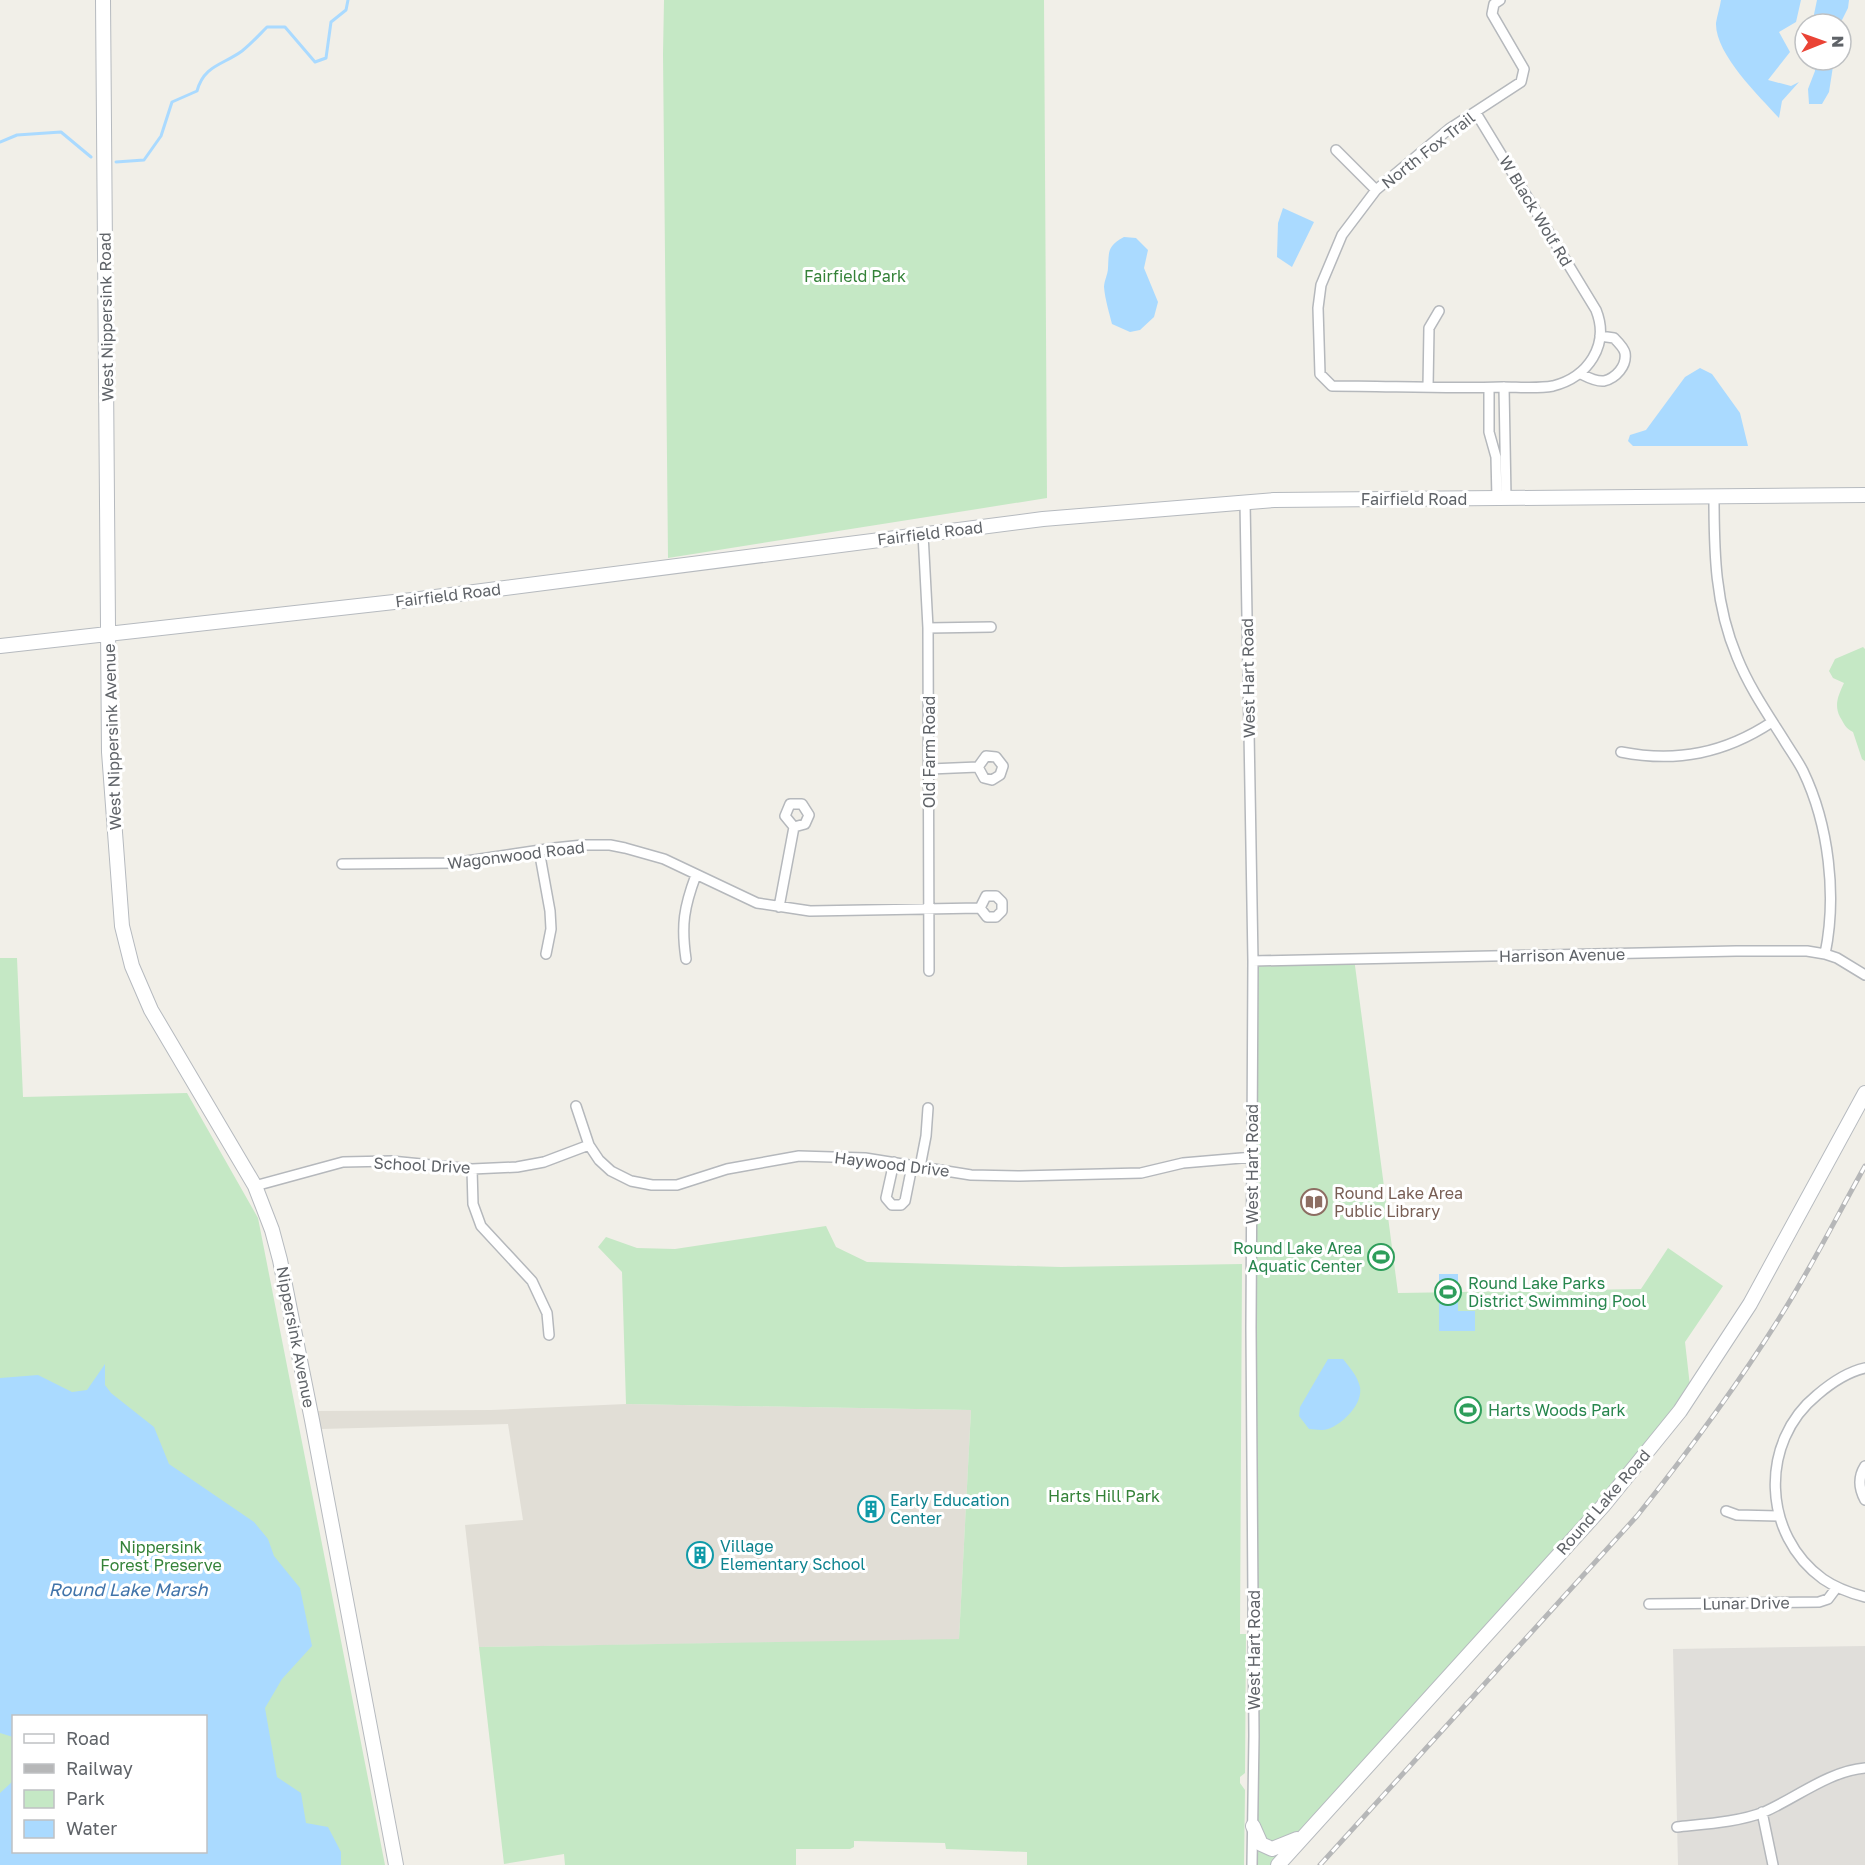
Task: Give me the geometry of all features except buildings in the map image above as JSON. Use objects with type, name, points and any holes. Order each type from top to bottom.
[{"type":"street","name":"West Nippersink Road","points":[[103,0],[109,634]]},
{"type":"street","name":"North Fox Trail","points":[[1500,0],[1494,4],[1492,14],[1524,69],[1521,82],[1449,129],[1376,190],[1342,235],[1321,285],[1318,308],[1320,374],[1332,386],[1489,388],[1552,386],[1581,374]]},
{"type":"street","name":"W Black Wolf Rd","points":[[1476,113],[1596,309],[1600,320],[1600,336]]},
{"type":"street","points":[[1336,150],[1376,190]]},
{"type":"street","points":[[1428,387],[1429,328],[1439,311]]},
{"type":"street","points":[[1600,336],[1614,338],[1625,351],[1625,364],[1619,373],[1604,381],[1593,380],[1581,374],[1593,359],[1600,336]]},
{"type":"street","points":[[1502,498],[1508,387]]},
{"type":"street","points":[[1489,388],[1489,432],[1496,458],[1502,498]]},
{"type":"street","name":"Fairfield Road","points":[[0,646],[436,597],[1043,519],[1245,502],[1865,495]]},
{"type":"street","points":[[1714,496],[1716,574],[1720,604],[1737,657],[1756,698],[1803,771],[1816,805],[1823,834],[1829,893],[1829,934],[1825,954]]},
{"type":"street","name":"West Hart Road","points":[[1245,502],[1253,961],[1252,1865]]},
{"type":"street","name":"Old Farm Road","points":[[923,534],[928,628],[930,768],[929,971]]},
{"type":"street","points":[[928,628],[991,627]]},
{"type":"street","name":"West Nippersink Avenue","points":[[109,634],[110,752],[115,839]]},
{"type":"street","points":[[1621,752],[1647,757],[1708,752],[1751,736],[1772,722]]},
{"type":"street","points":[[930,768],[978,767]]},
{"type":"street","points":[[780,907],[794,827]]},
{"type":"street","name":"Nippersink Avenue","points":[[115,839],[122,926],[132,966],[151,1010],[255,1186],[272,1230],[312,1420],[396,1865]]},
{"type":"street","name":"Wagonwood Road","points":[[342,864],[453,863],[583,845],[626,848],[664,859],[757,903],[780,907],[810,911],[980,908]]},
{"type":"street","points":[[539,850],[550,911],[551,929],[546,954]]},
{"type":"street","points":[[686,959],[682,935],[683,917],[696,875]]},
{"type":"street","name":"Harrison Avenue","points":[[1253,961],[1807,951],[1837,958],[1865,975]]},
{"type":"street","name":"Round Lake Road","points":[[1278,1865],[1603,1506],[1680,1411],[1750,1304],[1865,1094]]},
{"type":"street","name":"Haywood Drive","points":[[576,1106],[589,1145],[599,1160],[611,1171],[631,1181],[652,1185],[677,1185],[727,1169],[799,1156],[865,1158],[971,1175],[1141,1173],[1184,1163],[1252,1157]]},
{"type":"street","points":[[894,1162],[886,1198],[892,1205],[901,1205],[905,1201],[926,1136],[928,1108]]},
{"type":"street","name":"School Drive","points":[[255,1186],[343,1162],[391,1161],[471,1168],[517,1167],[544,1162],[589,1145]]},
{"type":"street","points":[[471,1168],[473,1204],[481,1226],[532,1281],[547,1313],[549,1335]]},
{"type":"street","points":[[1865,1368],[1832,1382],[1806,1404],[1790,1424],[1776,1464],[1775,1492],[1778,1516],[1804,1562],[1822,1579],[1845,1592],[1865,1597]]},
{"type":"street","points":[[1865,1466],[1860,1482],[1861,1493],[1865,1500]]},
{"type":"street","points":[[1726,1511],[1737,1515],[1778,1516]]},
{"type":"street","name":"Lunar Drive","points":[[1649,1604],[1819,1602],[1828,1599],[1837,1587]]},
{"type":"street","points":[[1677,1827],[1720,1822],[1762,1812],[1814,1785],[1865,1768]]},
{"type":"street","points":[[1762,1812],[1773,1865]]},
{"type":"street","points":[[1253,1826],[1261,1844],[1272,1849],[1304,1836]]},
{"type":"shaded area","points":[[626,1404],[971,1410],[959,1640],[479,1647],[465,1525],[523,1520],[508,1424],[321,1429],[316,1411],[491,1410]]},
{"type":"shaded area","points":[[1865,1646],[1865,1865],[1678,1865],[1673,1649]]},
{"type":"green space","name":"Fairfield Park","points":[[664,0],[1044,0],[1047,498],[668,558]]},
{"type":"green space","points":[[1863,647],[1865,649],[1865,761],[1862,759],[1853,732],[1845,726],[1838,713],[1838,700],[1844,683],[1833,678],[1829,671],[1835,659]]},
{"type":"green space","name":"Nippersink Forest Preserve","points":[[0,958],[17,958],[23,1097],[187,1093],[258,1218],[385,1865],[0,1865]]},
{"type":"green space","name":"Harts Woods Park","points":[[1354,958],[1398,1293],[1641,1289],[1668,1248],[1723,1286],[1685,1342],[1691,1395],[1277,1865],[1252,1865],[1253,961]]},
{"type":"green space","name":"Harts Hill Park","points":[[826,1226],[836,1247],[867,1262],[1061,1267],[1242,1264],[1240,1634],[1246,1634],[1245,1773],[1240,1777],[1240,1783],[1245,1790],[1244,1865],[1027,1865],[1027,1852],[946,1849],[945,1843],[854,1841],[854,1847],[850,1849],[796,1849],[796,1865],[565,1865],[564,1854],[504,1864],[479,1647],[959,1639],[971,1410],[626,1404],[622,1272],[598,1247],[606,1237],[637,1248],[675,1249]]},
{"type":"water","points":[[1721,0],[1801,0],[1798,12],[1793,12],[1793,24],[1779,32],[1790,52],[1768,80],[1791,86],[1799,82],[1782,101],[1779,118],[1730,61],[1718,35],[1716,23]]},
{"type":"water","points":[[1817,0],[1849,0],[1846,12],[1814,12]]},
{"type":"water","points":[[1815,72],[1832,72],[1829,92],[1822,104],[1809,104],[1808,89]]},
{"type":"water","points":[[1283,208],[1314,222],[1292,267],[1277,257],[1278,223]]},
{"type":"water","points":[[1124,237],[1136,238],[1148,250],[1144,268],[1158,302],[1154,317],[1140,330],[1130,332],[1112,324],[1104,287],[1110,250],[1114,243]]},
{"type":"water","points":[[1700,368],[1712,374],[1740,413],[1748,446],[1633,446],[1628,441],[1630,435],[1646,430],[1685,377]]},
{"type":"water","name":"Round Lake Parks District Swimming Pool","points":[[1439,1274],[1458,1274],[1458,1311],[1475,1311],[1475,1331],[1439,1331]]},
{"type":"water","points":[[1328,1359],[1343,1359],[1357,1379],[1360,1393],[1351,1412],[1340,1423],[1323,1430],[1309,1429],[1299,1416],[1300,1407]]},
{"type":"water","name":"Round Lake Marsh","points":[[105,1364],[105,1385],[111,1393],[154,1427],[169,1464],[254,1522],[268,1539],[274,1556],[300,1588],[312,1646],[282,1679],[265,1708],[277,1777],[301,1793],[306,1823],[328,1827],[341,1852],[341,1865],[0,1865],[0,1793],[12,1782],[12,1853],[207,1853],[207,1715],[12,1715],[12,1737],[0,1733],[0,1378],[38,1375],[72,1392],[87,1390]]},
{"type":"waterway","points":[[116,162],[144,160],[161,136],[172,102],[197,91],[200,82],[209,71],[242,51],[267,27],[285,27],[315,62],[326,58],[331,22],[346,10],[348,0]]},
{"type":"waterway","points":[[0,142],[17,135],[61,132],[91,157]]},
{"type":"railway","points":[[1320,1865],[1637,1516],[1656,1492],[1712,1418],[1764,1343],[1865,1166]]},
{"type":"place","name":"Round Lake Area Public Library","points":[[1314,1202]]},
{"type":"place","name":"Round Lake Area Aquatic Center","points":[[1381,1257]]},
{"type":"place","name":"Round Lake Parks District Swimming Pool","points":[[1448,1292]]},
{"type":"place","name":"Harts Woods Park","points":[[1468,1410]]},
{"type":"place","name":"Early Education Center","points":[[871,1509]]},
{"type":"place","name":"Village Elementary School","points":[[700,1555]]}]
